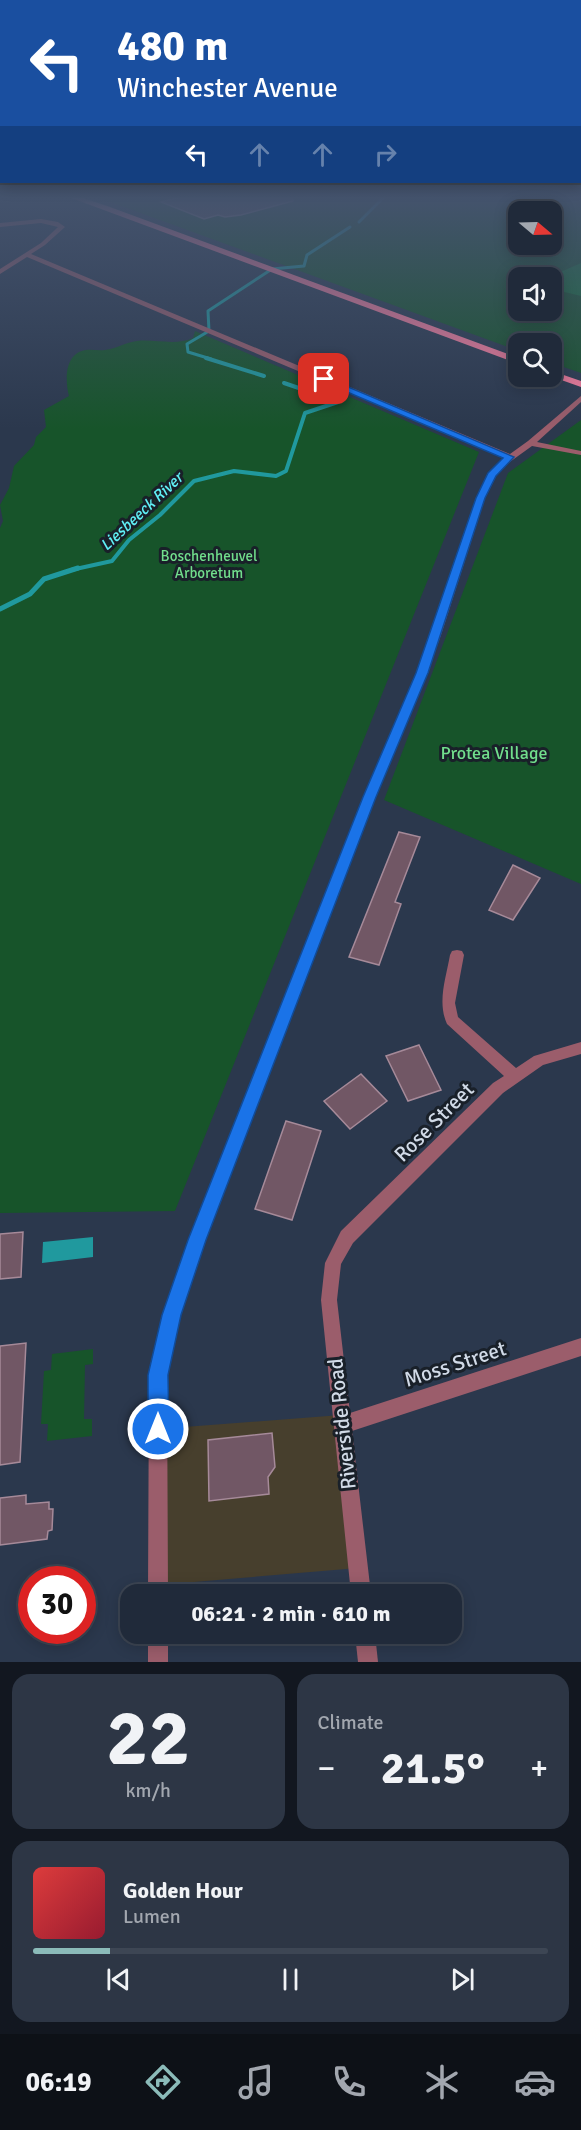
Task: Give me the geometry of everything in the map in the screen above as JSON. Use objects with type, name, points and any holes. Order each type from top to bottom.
[{"type":"main road","points":[[284,274],[508,357]]},
{"type":"main road","points":[[562,377],[581,384]]},
{"type":"street","points":[[71,274],[510,457]]},
{"type":"street","points":[[158,1584],[158,1375],[171,1315],[197,1240],[369,797],[422,673],[481,498],[492,475],[510,457],[531,443],[581,398]]},
{"type":"street","points":[[531,443],[581,453]]},
{"type":"street","points":[[457,955],[448,1003],[452,1020],[514,1076]]},
{"type":"street","name":"Rose Street","points":[[336,1254],[347,1237],[498,1088],[539,1060],[581,1048]]},
{"type":"street","name":"Riverside Road","points":[[336,1254],[329,1300],[359,1584]]},
{"type":"street","name":"Moss Street","points":[[342,1425],[581,1347]]},
{"type":"street","points":[[158,1644],[158,1662]]},
{"type":"street","points":[[366,1644],[368,1662]]},
{"type":"shaded area","points":[[562,274],[581,274],[581,296],[562,291]]},
{"type":"shaded area","points":[[93,1237],[93,1257],[42,1263],[43,1242]]},
{"type":"shaded area","points":[[341,1415],[358,1568],[158,1584],[158,1429]]},
{"type":"green space","points":[[307,274],[508,274],[508,321],[562,321],[562,274],[581,274],[581,373],[562,366],[562,333],[508,333],[508,347]]},
{"type":"green space","name":"Boschenheuvel Arboretum","points":[[195,331],[479,452],[175,1211],[0,1213],[0,528],[3,521],[0,505],[9,488],[14,466],[34,445],[36,437],[46,427],[44,410],[69,396],[68,368],[74,356],[86,350],[109,349],[137,341],[186,340],[193,338]]},
{"type":"green space","name":"Protea Village","points":[[581,420],[581,884],[384,800],[508,473]]},
{"type":"green space","points":[[93,1349],[93,1364],[85,1365],[84,1419],[92,1419],[92,1436],[47,1441],[48,1424],[41,1424],[44,1371],[51,1370],[52,1354]]},
{"type":"building","points":[[399,832],[420,837],[395,902],[401,904],[379,965],[349,957]]},
{"type":"building","points":[[513,865],[540,878],[513,920],[489,910]]},
{"type":"building","points":[[419,1045],[441,1090],[408,1101],[386,1056]]},
{"type":"building","points":[[361,1074],[387,1101],[350,1129],[324,1101]]},
{"type":"building","points":[[286,1121],[321,1131],[292,1220],[255,1209]]},
{"type":"building","points":[[23,1232],[21,1277],[0,1279],[0,1234]]},
{"type":"building","points":[[26,1343],[20,1462],[0,1465],[0,1346]]},
{"type":"building","points":[[272,1433],[275,1467],[268,1477],[269,1494],[209,1501],[208,1440]]},
{"type":"building","points":[[26,1495],[26,1504],[49,1502],[49,1509],[53,1509],[52,1530],[48,1531],[47,1539],[0,1545],[0,1498]]},
{"type":"waterway","points":[[211,359],[188,352],[187,344],[209,331],[208,311],[265,274]]},
{"type":"waterway","points":[[206,358],[264,376]]},
{"type":"waterway","points":[[284,383],[337,401]]},
{"type":"waterway","name":"Liesbeeck River","points":[[74,569],[112,561],[129,540],[160,515],[194,481],[234,471],[276,476],[286,471],[305,413],[338,402]]},
{"type":"waterway","name":"Liesbeeck River","points":[[74,569],[78,568]]},
{"type":"waterway","name":"Liesbeeck River","points":[[0,609],[30,594],[44,579],[74,569]]},
{"type":"route","points":[[158,1429],[158,1375],[171,1315],[197,1240],[369,797],[415,692],[436,636],[481,498],[492,475],[510,457],[324,379]]}]
